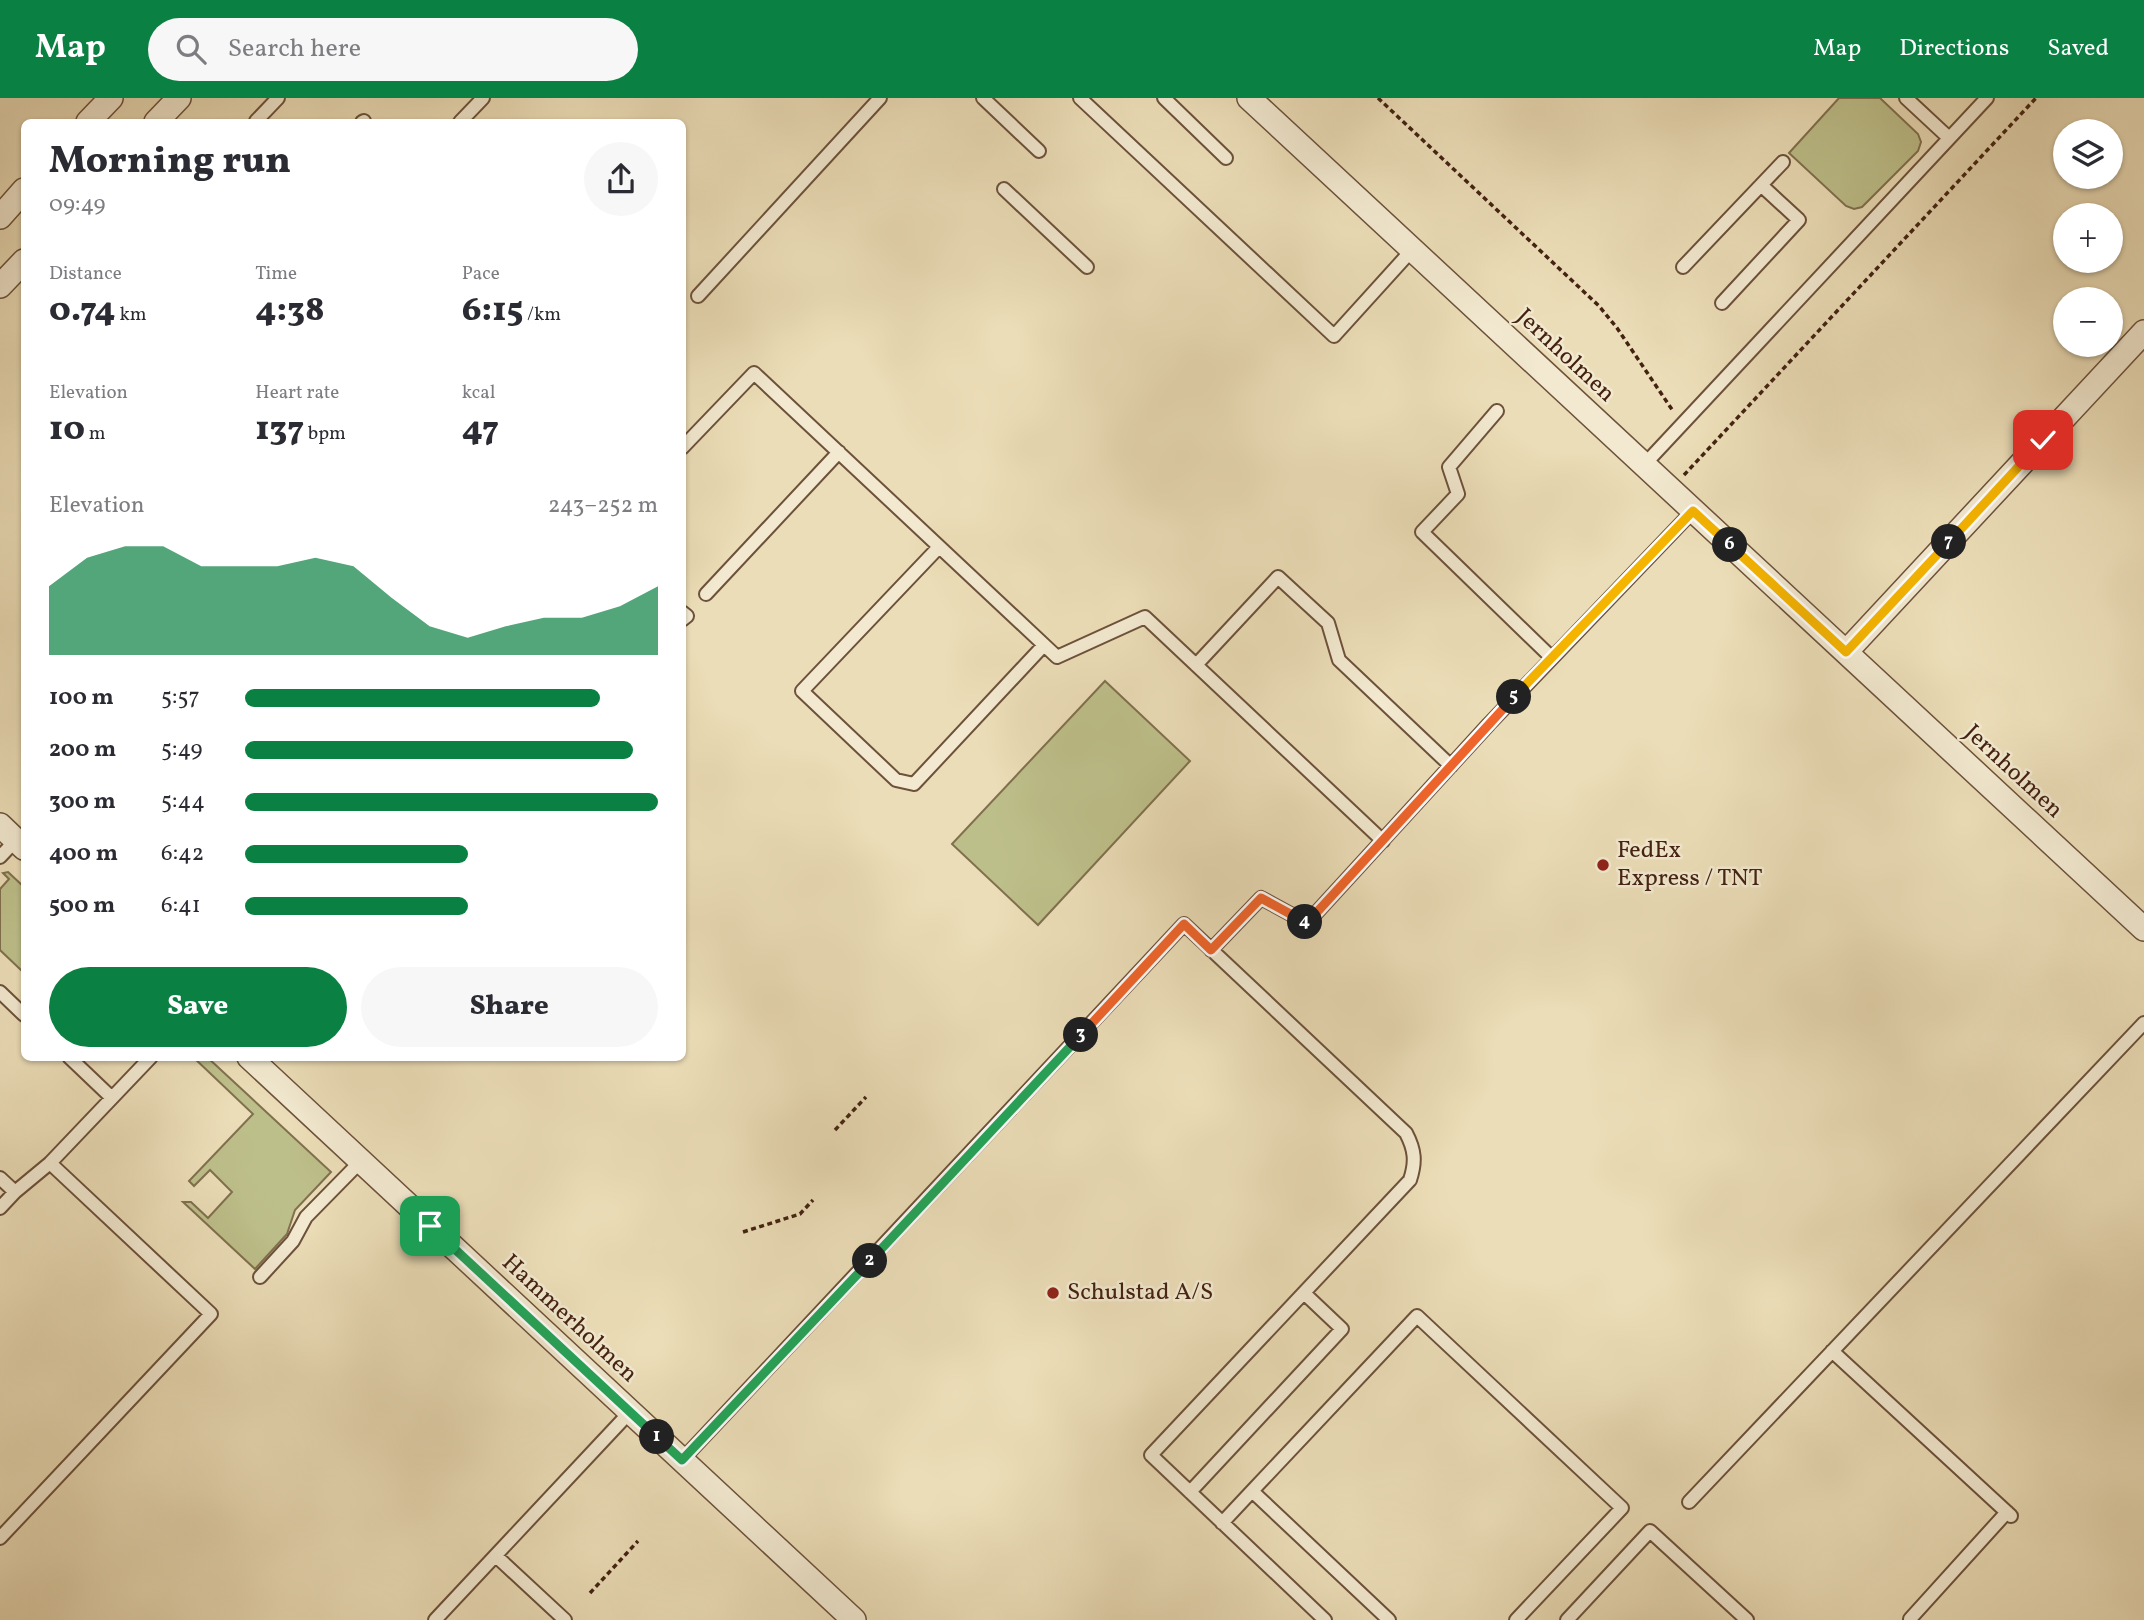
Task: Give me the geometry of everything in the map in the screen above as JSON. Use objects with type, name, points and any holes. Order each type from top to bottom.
[{"type":"street","points":[[91,119],[111,98]]},
{"type":"street","points":[[159,119],[179,98]]},
{"type":"street","name":"Jernholmen","points":[[1249,98],[2144,929]]},
{"type":"street","points":[[0,216],[21,193]]},
{"type":"street","points":[[0,286],[21,264]]},
{"type":"street","points":[[1846,652],[2144,332]]},
{"type":"street","name":"Hammerholmen","points":[[260,1064],[854,1620]]},
{"type":"lane","points":[[258,119],[278,98]]},
{"type":"lane","points":[[463,119],[483,98]]},
{"type":"lane","points":[[698,296],[880,98]]},
{"type":"lane","points":[[983,98],[1039,151]]},
{"type":"lane","points":[[1164,98],[1226,158]]},
{"type":"lane","points":[[1906,98],[1949,138]]},
{"type":"lane","points":[[1644,465],[1987,98]]},
{"type":"lane","points":[[1084,99],[1334,336],[1412,250]]},
{"type":"lane","points":[[1683,267],[1783,162]]},
{"type":"lane","points":[[1723,303],[1799,220],[1762,185]]},
{"type":"lane","points":[[1004,189],[1087,267]]},
{"type":"lane","points":[[686,444],[754,373],[1057,657],[1145,617],[1383,841]]},
{"type":"lane","points":[[1497,411],[1449,467],[1458,494],[1422,532],[1552,658]]},
{"type":"lane","points":[[706,594],[839,452]]},
{"type":"lane","points":[[1211,950],[1261,898],[1307,923],[1552,658],[1693,511]]},
{"type":"lane","points":[[939,547],[802,691],[896,780],[914,784],[1044,645]]},
{"type":"lane","points":[[1196,665],[1278,577],[1328,623],[1339,660],[1451,766]]},
{"type":"lane","points":[[0,857],[13,838]]},
{"type":"lane","points":[[682,1460],[1184,924],[1406,1133],[1413,1148],[1415,1166],[1410,1180],[1152,1455],[1325,1620]]},
{"type":"lane","points":[[0,992],[21,1012]]},
{"type":"lane","points":[[1689,1502],[2144,1023]]},
{"type":"lane","points":[[73,1061],[112,1098]]},
{"type":"lane","points":[[0,1208],[50,1163],[146,1061]]},
{"type":"lane","points":[[260,1277],[293,1241],[306,1217],[361,1161]]},
{"type":"lane","points":[[0,1538],[211,1314],[50,1163]]},
{"type":"lane","points":[[0,1178],[15,1192]]},
{"type":"lane","points":[[1191,1492],[1342,1329],[1304,1293]]},
{"type":"lane","points":[[1222,1523],[1417,1316],[1622,1508],[1516,1620]]},
{"type":"lane","points":[[1832,1351],[2009,1514],[1910,1619]]},
{"type":"lane","points":[[435,1620],[630,1412]]},
{"type":"lane","points":[[1252,1491],[1389,1620]]},
{"type":"lane","points":[[1567,1620],[1650,1531],[1747,1620]]},
{"type":"lane","points":[[496,1556],[565,1620]]},
{"type":"path","points":[[1378,98],[1599,306],[1682,424]]},
{"type":"path","points":[[1670,489],[2036,98]]},
{"type":"path","points":[[835,1130],[866,1097]]},
{"type":"path","points":[[743,1232],[800,1214],[813,1200]]},
{"type":"path","points":[[590,1593],[638,1541]]},
{"type":"green space","points":[[1839,98],[1880,98],[1918,134],[1921,142],[1918,151],[1862,207],[1854,209],[1846,206],[1789,153]]},
{"type":"green space","points":[[1105,681],[1190,761],[1038,925],[952,844]]},
{"type":"green space","points":[[8,872],[21,884],[21,970],[0,950],[0,889],[9,879],[3,873]]},
{"type":"green space","points":[[197,1061],[211,1061],[331,1172],[295,1210],[287,1234],[255,1269],[183,1202],[191,1202],[208,1218],[232,1192],[210,1170],[194,1186],[189,1181],[253,1114]]},
{"type":"place","name":"FedEx Express / TNT","points":[[1603,865]]},
{"type":"place","name":"Schulstad A/S","points":[[1053,1293]]},
{"type":"route","points":[[430,1226],[682,1460],[1184,924],[1211,950],[1261,898],[1307,923],[1489,724],[1693,511],[1846,652],[2043,440]]}]
